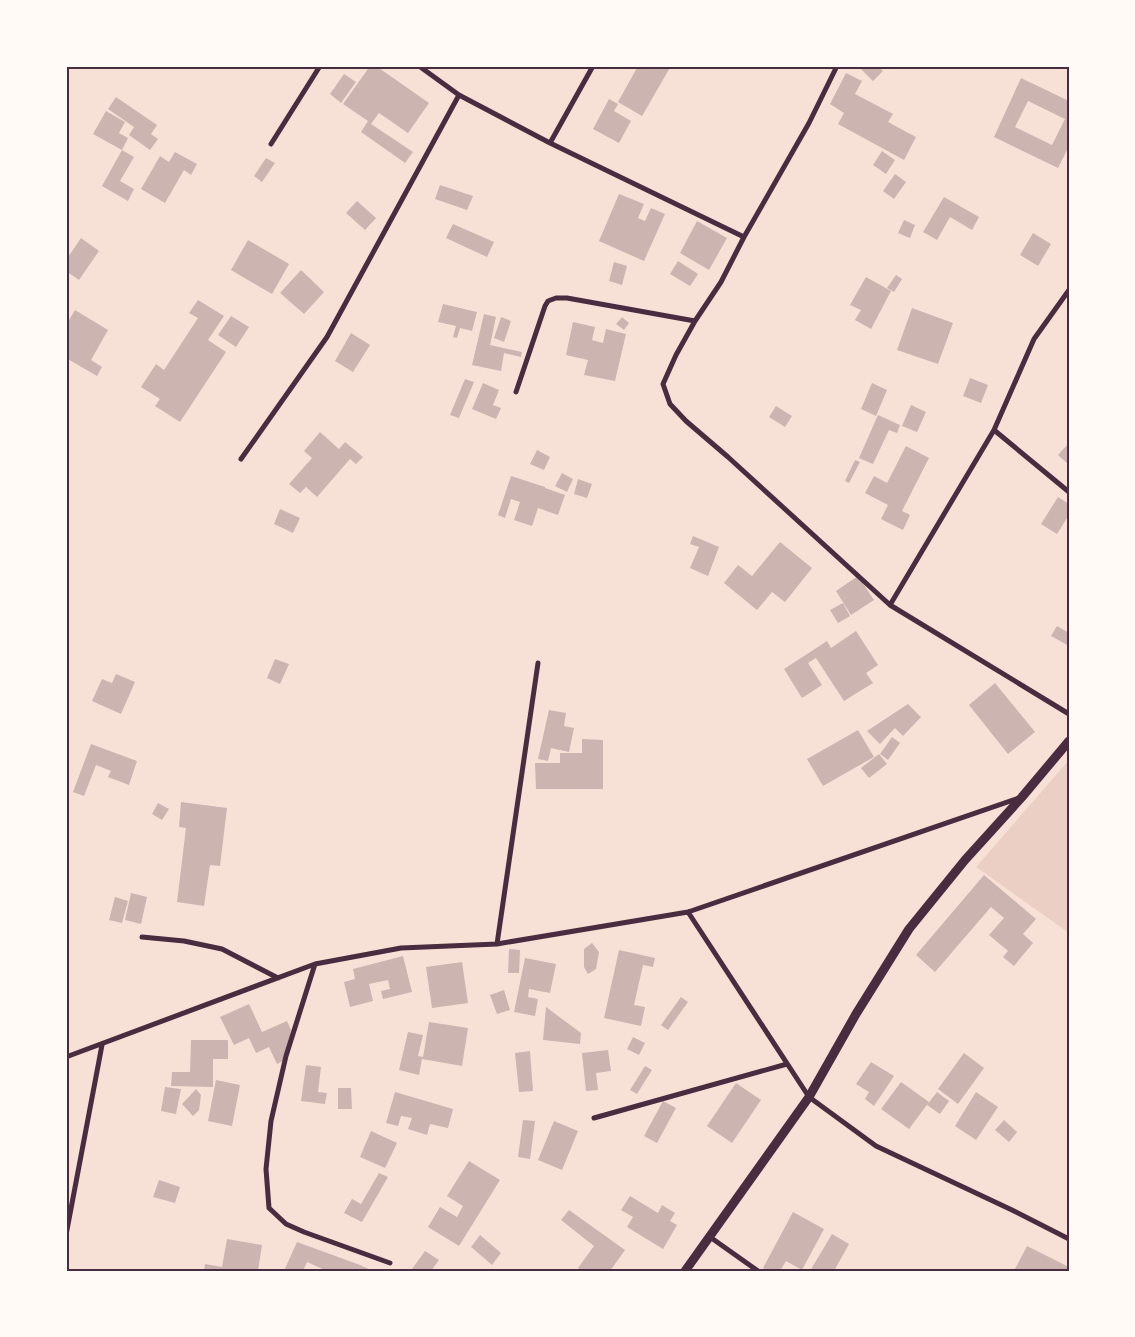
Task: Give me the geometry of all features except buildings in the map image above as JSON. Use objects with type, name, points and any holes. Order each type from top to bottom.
[{"type":"street","points":[[271,144],[320,66]]},
{"type":"street","points":[[419,66],[459,95],[744,237]]},
{"type":"street","points":[[550,142],[593,66]]},
{"type":"street","points":[[837,66],[809,123],[744,237],[721,282],[676,354],[663,384],[670,404],[686,421],[890,605],[1069,714]]},
{"type":"street","points":[[241,459],[327,337],[459,95]]},
{"type":"street","points":[[890,605],[994,430],[1034,339],[1069,290]]},
{"type":"street","points":[[516,392],[544,306],[548,301],[556,298],[567,298],[695,321]]},
{"type":"street","points":[[994,430],[1069,492]]},
{"type":"street","points":[[497,944],[538,663]]},
{"type":"street","points":[[685,1271],[809,1098],[856,1014],[909,929],[965,860],[1022,797],[1069,740]]},
{"type":"street","points":[[66,1057],[315,964],[401,948],[497,944],[688,912],[1022,797]]},
{"type":"street","points":[[688,912],[809,1098],[876,1146],[1069,1239]]},
{"type":"street","points":[[142,937],[222,949],[278,978]]},
{"type":"street","points":[[315,964],[286,1056],[271,1121],[266,1169],[269,1208],[286,1224],[390,1263]]},
{"type":"street","points":[[66,1235],[102,1045]]},
{"type":"street","points":[[594,1118],[787,1064]]},
{"type":"street","points":[[710,1237],[758,1271]]},
{"type":"shaded area","points":[[1069,760],[1069,933],[976,867]]}]
